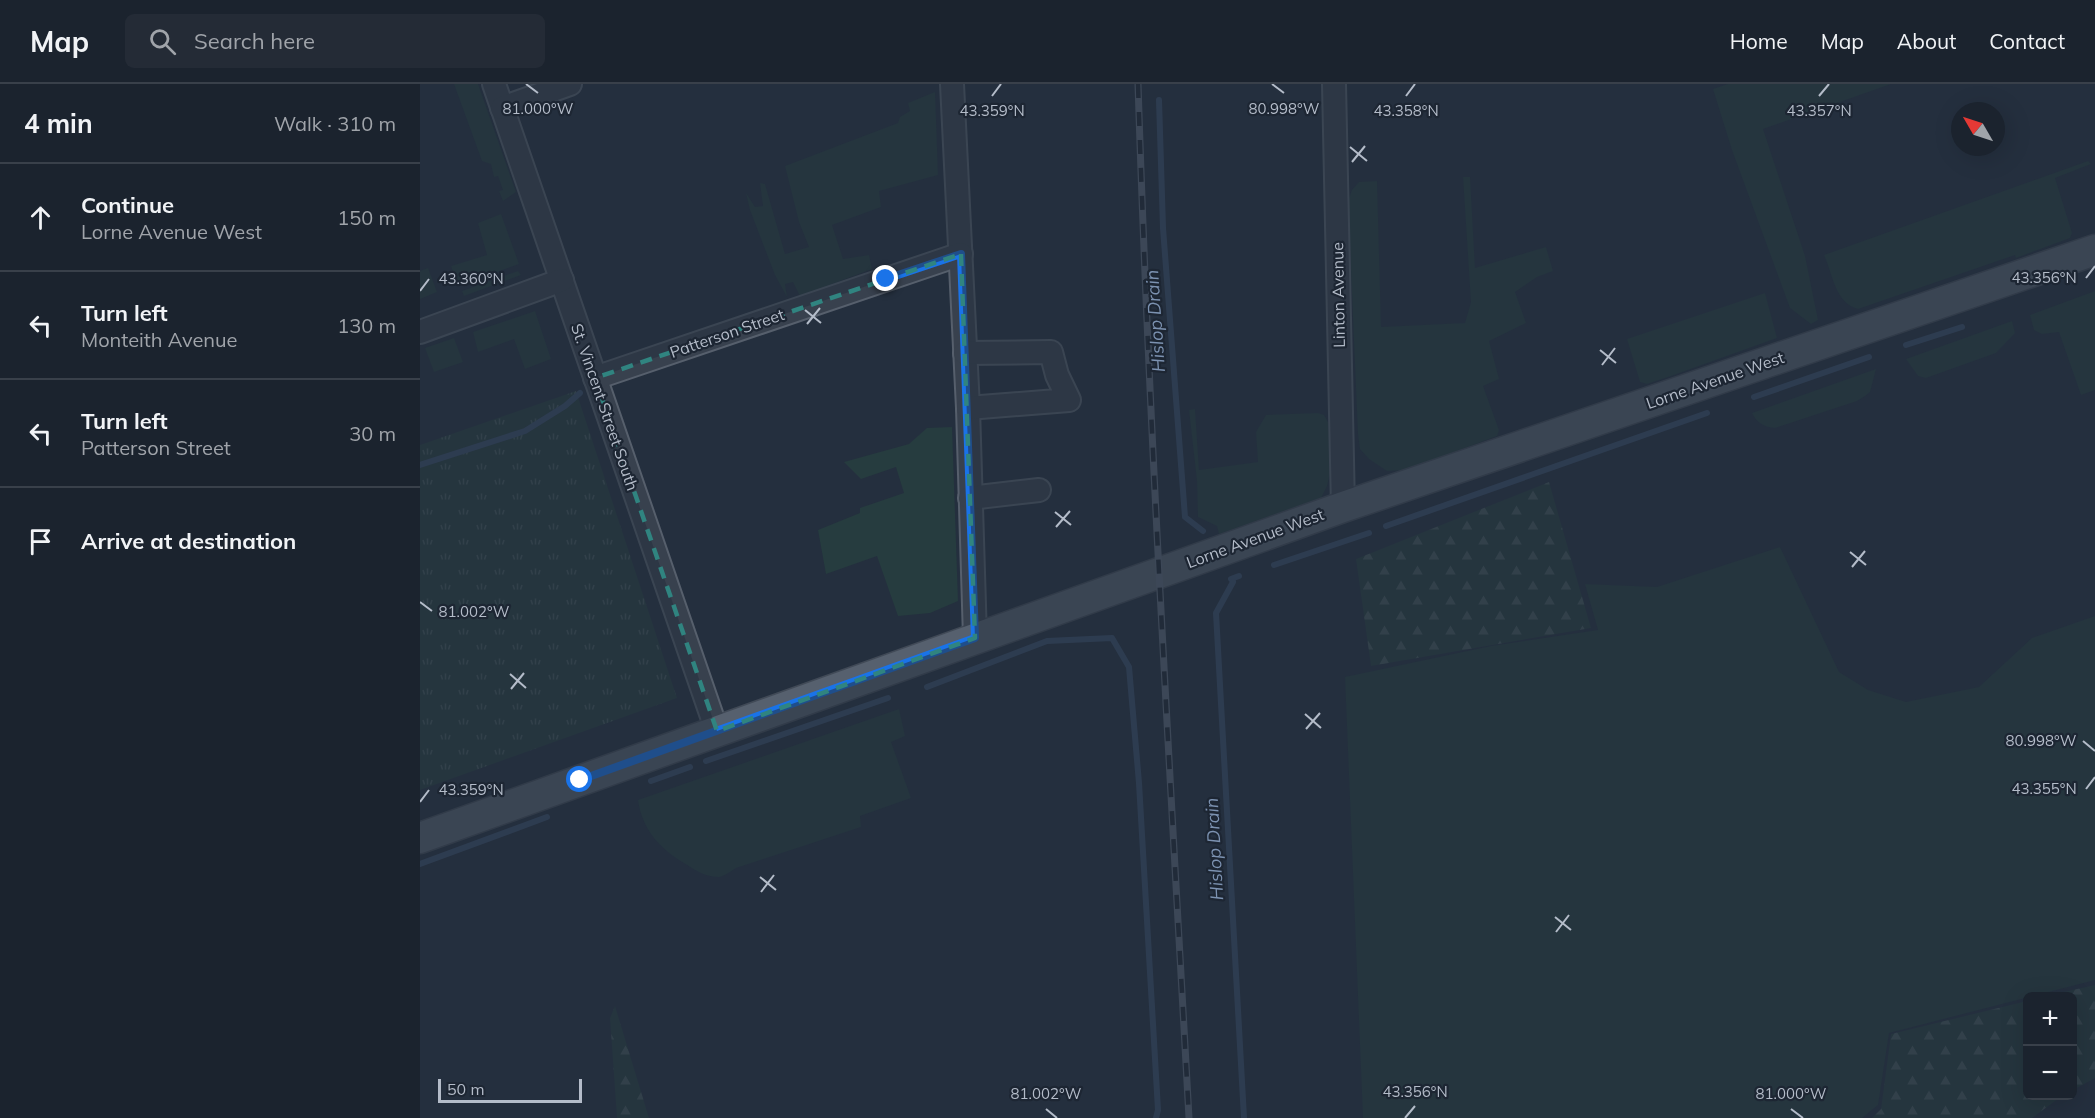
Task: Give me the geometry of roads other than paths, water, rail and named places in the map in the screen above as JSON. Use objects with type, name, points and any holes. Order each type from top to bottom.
[{"type":"main road","name":"Lorne Avenue West","points":[[420,838],[1343,507],[2034,273],[2095,250]]},
{"type":"main road","points":[[2034,273],[2095,272]]},
{"type":"street","name":"St. Vincent Street South","points":[[494,84],[717,731]]},
{"type":"street","points":[[502,108],[570,84]]},
{"type":"street","points":[[952,84],[968,408],[975,638]]},
{"type":"street","name":"Linton Avenue","points":[[1334,84],[1343,507]]},
{"type":"street","name":"Patterson Street","points":[[595,378],[961,254]]},
{"type":"street","points":[[420,332],[562,280]]},
{"type":"street","points":[[965,353],[1051,352],[1057,375],[1069,400],[968,408]]},
{"type":"street","points":[[970,498],[1039,490]]},
{"type":"waterway","name":"Hislop Drain","points":[[1159,100],[1163,228],[1185,517],[1203,531]]},
{"type":"waterway","points":[[1906,345],[1962,327]]},
{"type":"waterway","points":[[1754,397],[1869,357]]},
{"type":"waterway","points":[[420,465],[525,431],[565,406],[580,393]]},
{"type":"waterway","points":[[1386,526],[1707,413]]},
{"type":"waterway","points":[[1274,565],[1369,533]]},
{"type":"waterway","points":[[1231,579],[1239,576]]},
{"type":"waterway","name":"Hislop Drain","points":[[1233,582],[1216,613],[1244,1118]]},
{"type":"waterway","points":[[927,687],[1047,641],[1112,638],[1129,667],[1139,783],[1158,1110],[1156,1118]]},
{"type":"waterway","points":[[706,761],[888,698]]},
{"type":"waterway","points":[[651,781],[690,767]]},
{"type":"waterway","points":[[420,864],[547,817]]},
{"type":"railway","points":[[1138,84],[1154,472],[1189,1118]]}]
